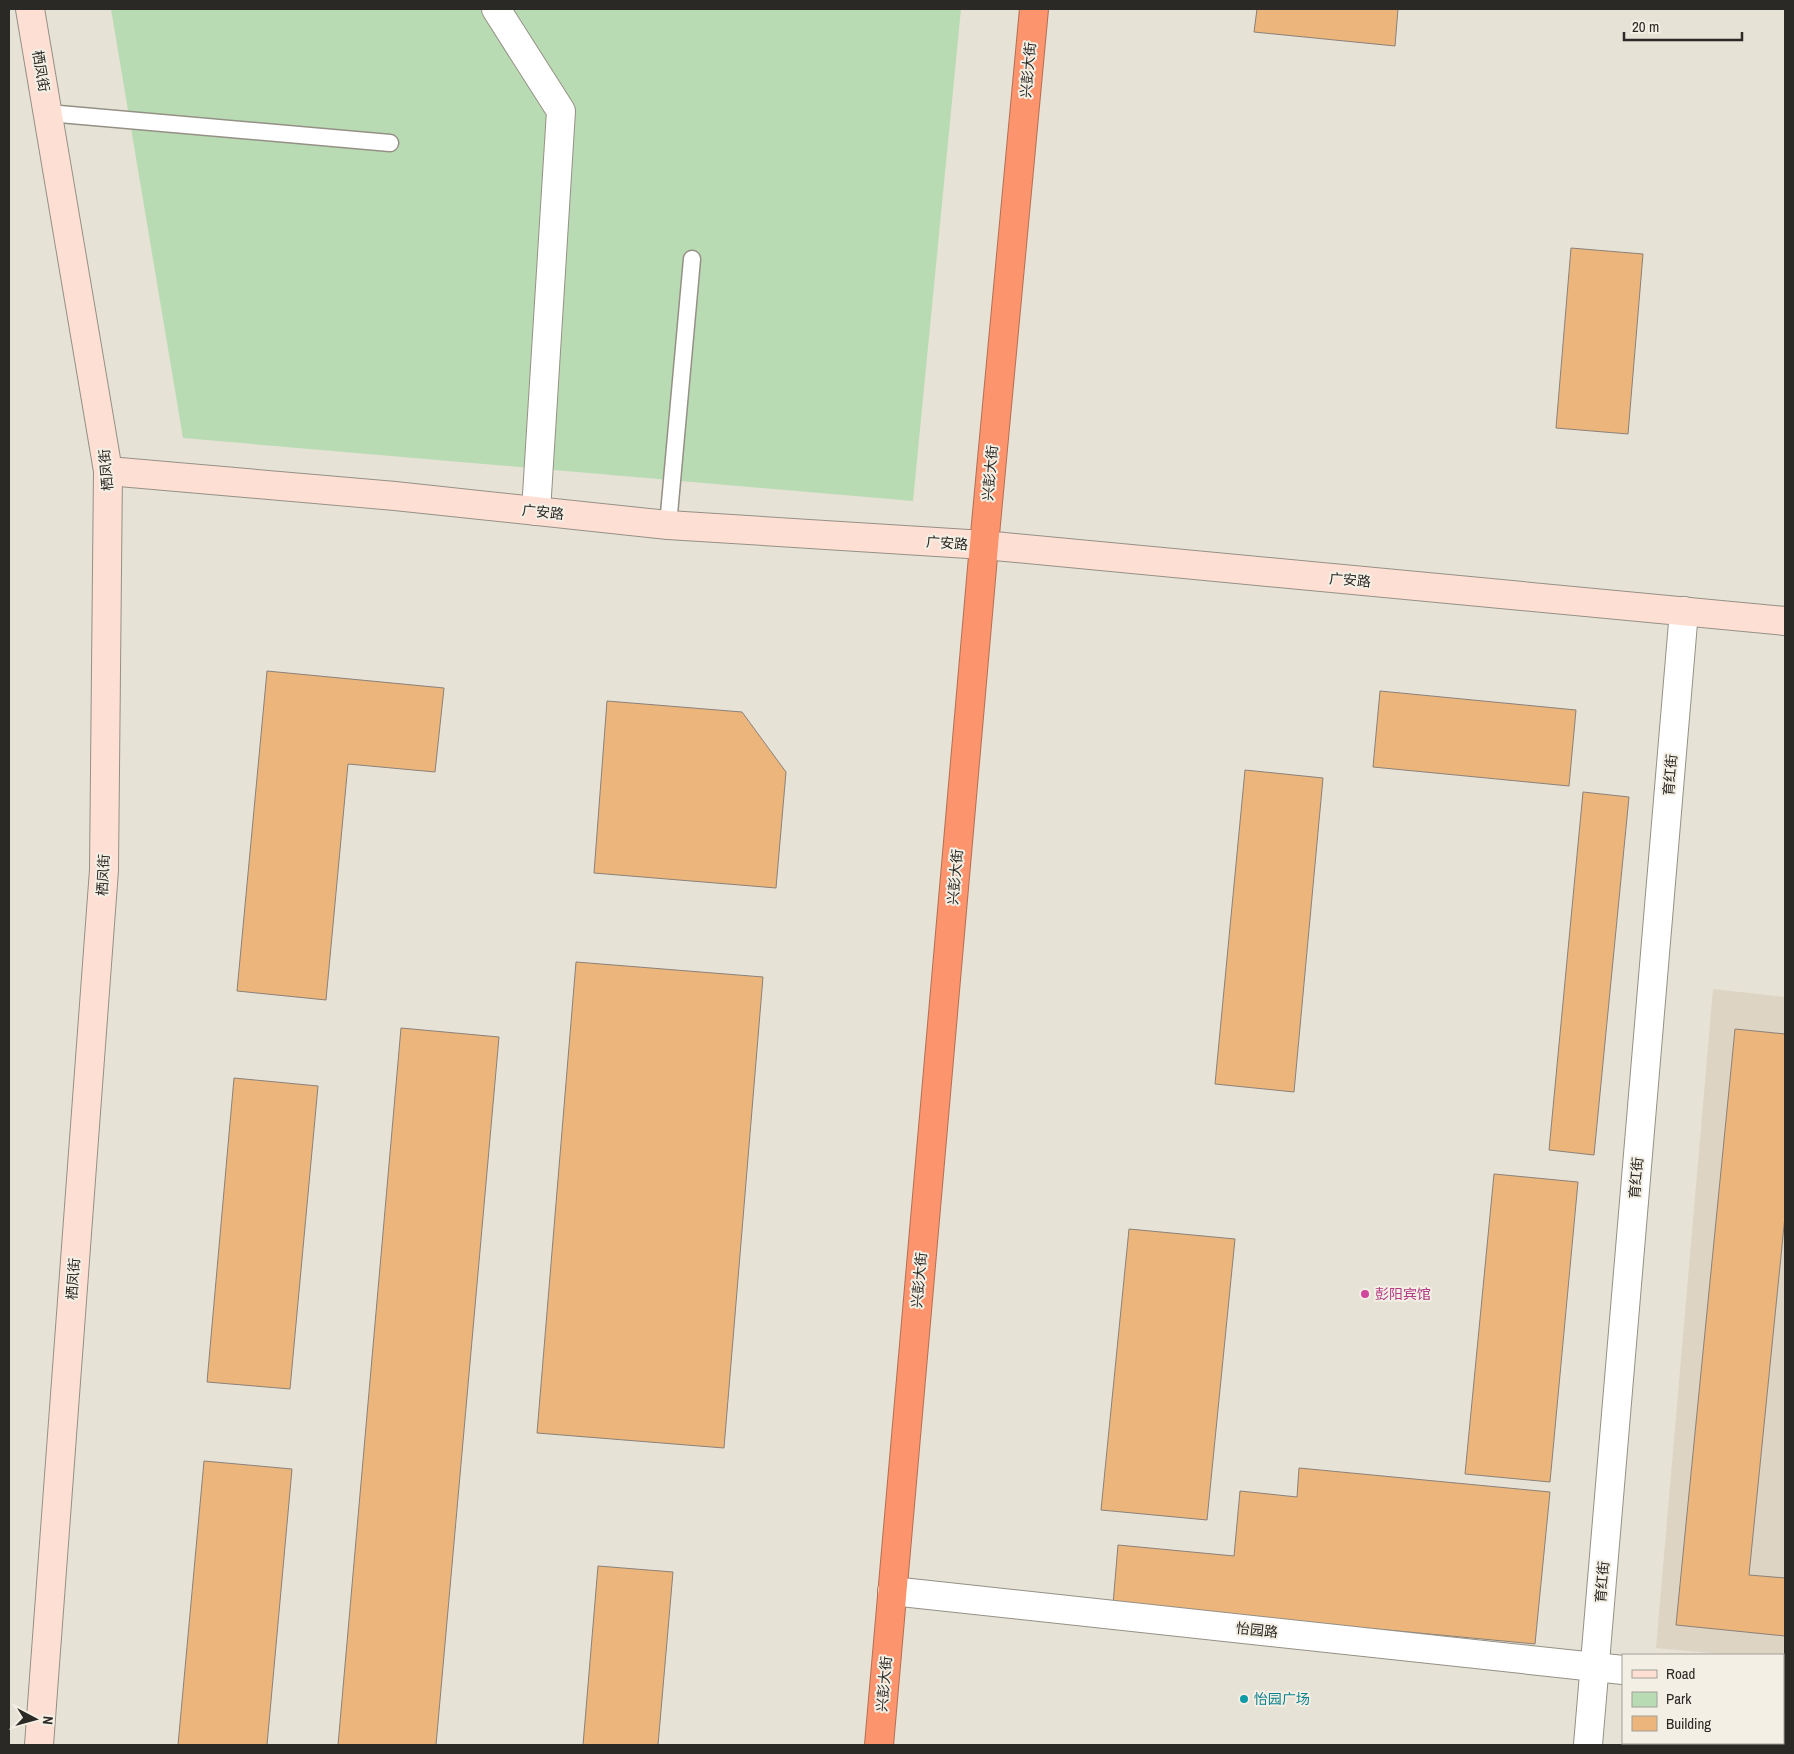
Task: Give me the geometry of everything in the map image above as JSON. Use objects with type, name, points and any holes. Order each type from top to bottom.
[{"type":"highway","name":"兴彭大街","points":[[879,1745],[984,545],[1034,9]]},
{"type":"main road","name":"栖凤街","points":[[30,9],[108,471],[104,870],[39,1745]]},
{"type":"main road","name":"广安路","points":[[108,471],[395,496],[668,525],[984,545],[1785,621]]},
{"type":"street","points":[[496,9],[561,111],[536,511]]},
{"type":"street","name":"育红街","points":[[1588,1745],[1684,611]]},
{"type":"street","name":"怡园路","points":[[892,1591],[1622,1670]]},
{"type":"lane","points":[[48,113],[390,143]]},
{"type":"lane","points":[[668,525],[692,259]]},
{"type":"shaded area","points":[[1713,989],[1785,997],[1785,1660],[1784,1654],[1721,1654],[1656,1648]]},
{"type":"green space","points":[[111,9],[961,9],[913,501],[183,438]]},
{"type":"building","points":[[1257,9],[1398,9],[1395,46],[1254,32]]},
{"type":"building","points":[[1571,248],[1643,254],[1628,434],[1556,428]]},
{"type":"building","points":[[267,671],[444,688],[435,772],[348,764],[326,1000],[237,991]]},
{"type":"building","points":[[1380,691],[1576,710],[1569,786],[1373,767]]},
{"type":"building","points":[[607,701],[742,712],[786,772],[776,888],[594,873]]},
{"type":"building","points":[[1245,770],[1323,778],[1294,1092],[1215,1084]]},
{"type":"building","points":[[1583,792],[1629,797],[1594,1155],[1549,1150]]},
{"type":"building","points":[[576,962],[763,977],[724,1448],[537,1433]]},
{"type":"building","points":[[401,1028],[499,1037],[436,1745],[338,1745]]},
{"type":"building","points":[[1735,1029],[1785,1034],[1785,1216],[1749,1575],[1785,1578],[1785,1636],[1676,1625]]},
{"type":"building","points":[[234,1078],[318,1086],[290,1389],[207,1382]]},
{"type":"building","points":[[1494,1174],[1578,1182],[1550,1482],[1465,1474]]},
{"type":"building","points":[[1129,1229],[1235,1239],[1207,1520],[1101,1510]]},
{"type":"building","points":[[204,1461],[292,1469],[267,1745],[178,1745]]},
{"type":"building","points":[[1299,1468],[1550,1492],[1535,1644],[1113,1604],[1118,1545],[1234,1556],[1240,1491],[1297,1497]]},
{"type":"building","points":[[598,1566],[673,1572],[658,1745],[583,1745]]},
{"type":"place","name":"彭阳宾馆","points":[[1365,1294]]},
{"type":"place","name":"怡园广场","points":[[1244,1699]]}]
